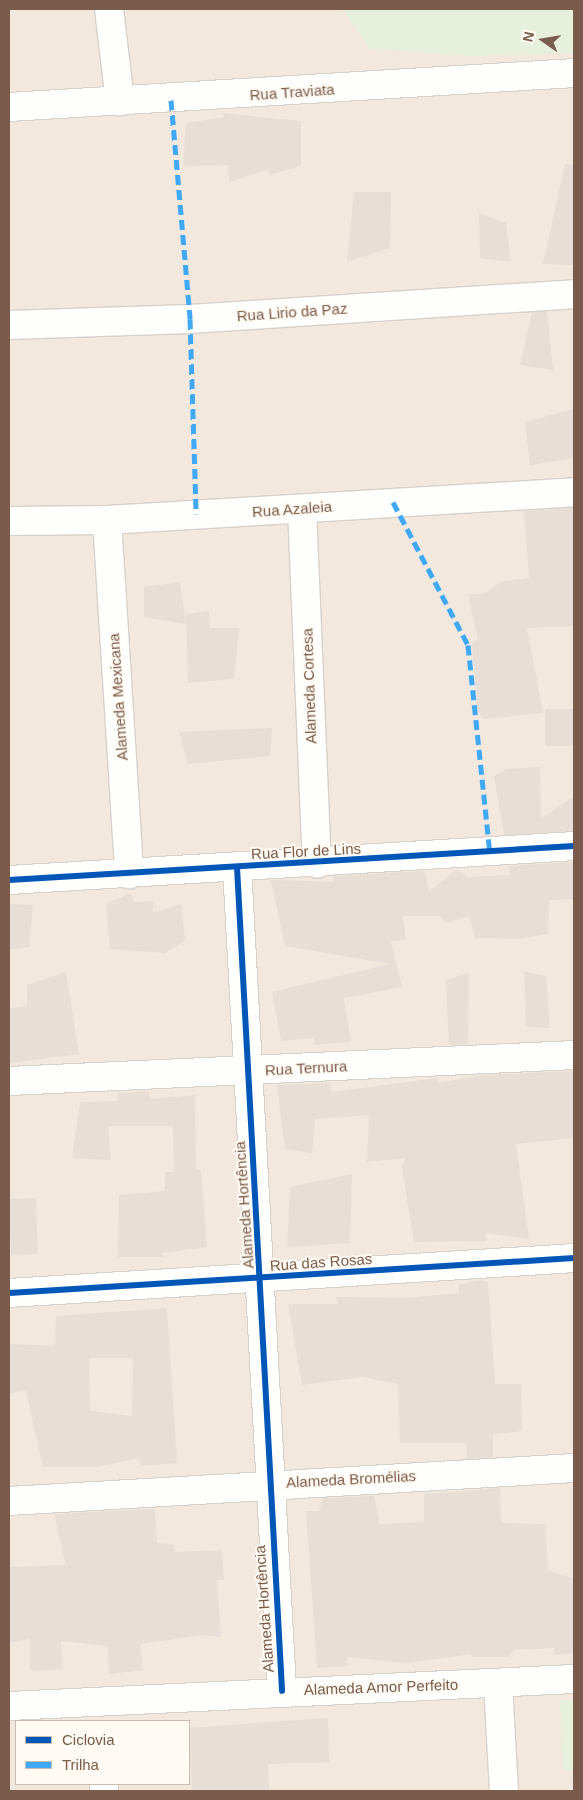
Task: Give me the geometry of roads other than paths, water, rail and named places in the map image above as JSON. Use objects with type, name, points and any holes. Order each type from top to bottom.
[{"type":"street","points":[[109,9],[120,101]]},
{"type":"street","name":"Rua Traviata","points":[[9,107],[574,73]]},
{"type":"street","name":"Rua Lirio da Paz","points":[[9,325],[190,319],[574,294]]},
{"type":"street","name":"Rua Azaleia","points":[[9,521],[107,520],[302,510],[574,492]]},
{"type":"street","name":"Alameda Cortesa","points":[[302,510],[316,864]]},
{"type":"street","name":"Alameda Mexicana","points":[[107,520],[129,874]]},
{"type":"street","name":"Rua Flor de Lins","points":[[9,880],[316,864],[574,846]]},
{"type":"street","name":"Alameda Hortência","points":[[237,867],[261,1279],[269,1483],[282,1691]]},
{"type":"street","name":"Rua Ternura","points":[[9,1081],[574,1055]]},
{"type":"street","name":"Rua das Rosas","points":[[9,1293],[261,1279],[574,1258]]},
{"type":"street","name":"Alameda Bromélias","points":[[9,1501],[269,1483],[574,1468]]},
{"type":"street","name":"Alameda Amor Perfeito","points":[[9,1706],[99,1711],[282,1691],[498,1684],[574,1679]]},
{"type":"street","points":[[498,1684],[504,1791]]}]
